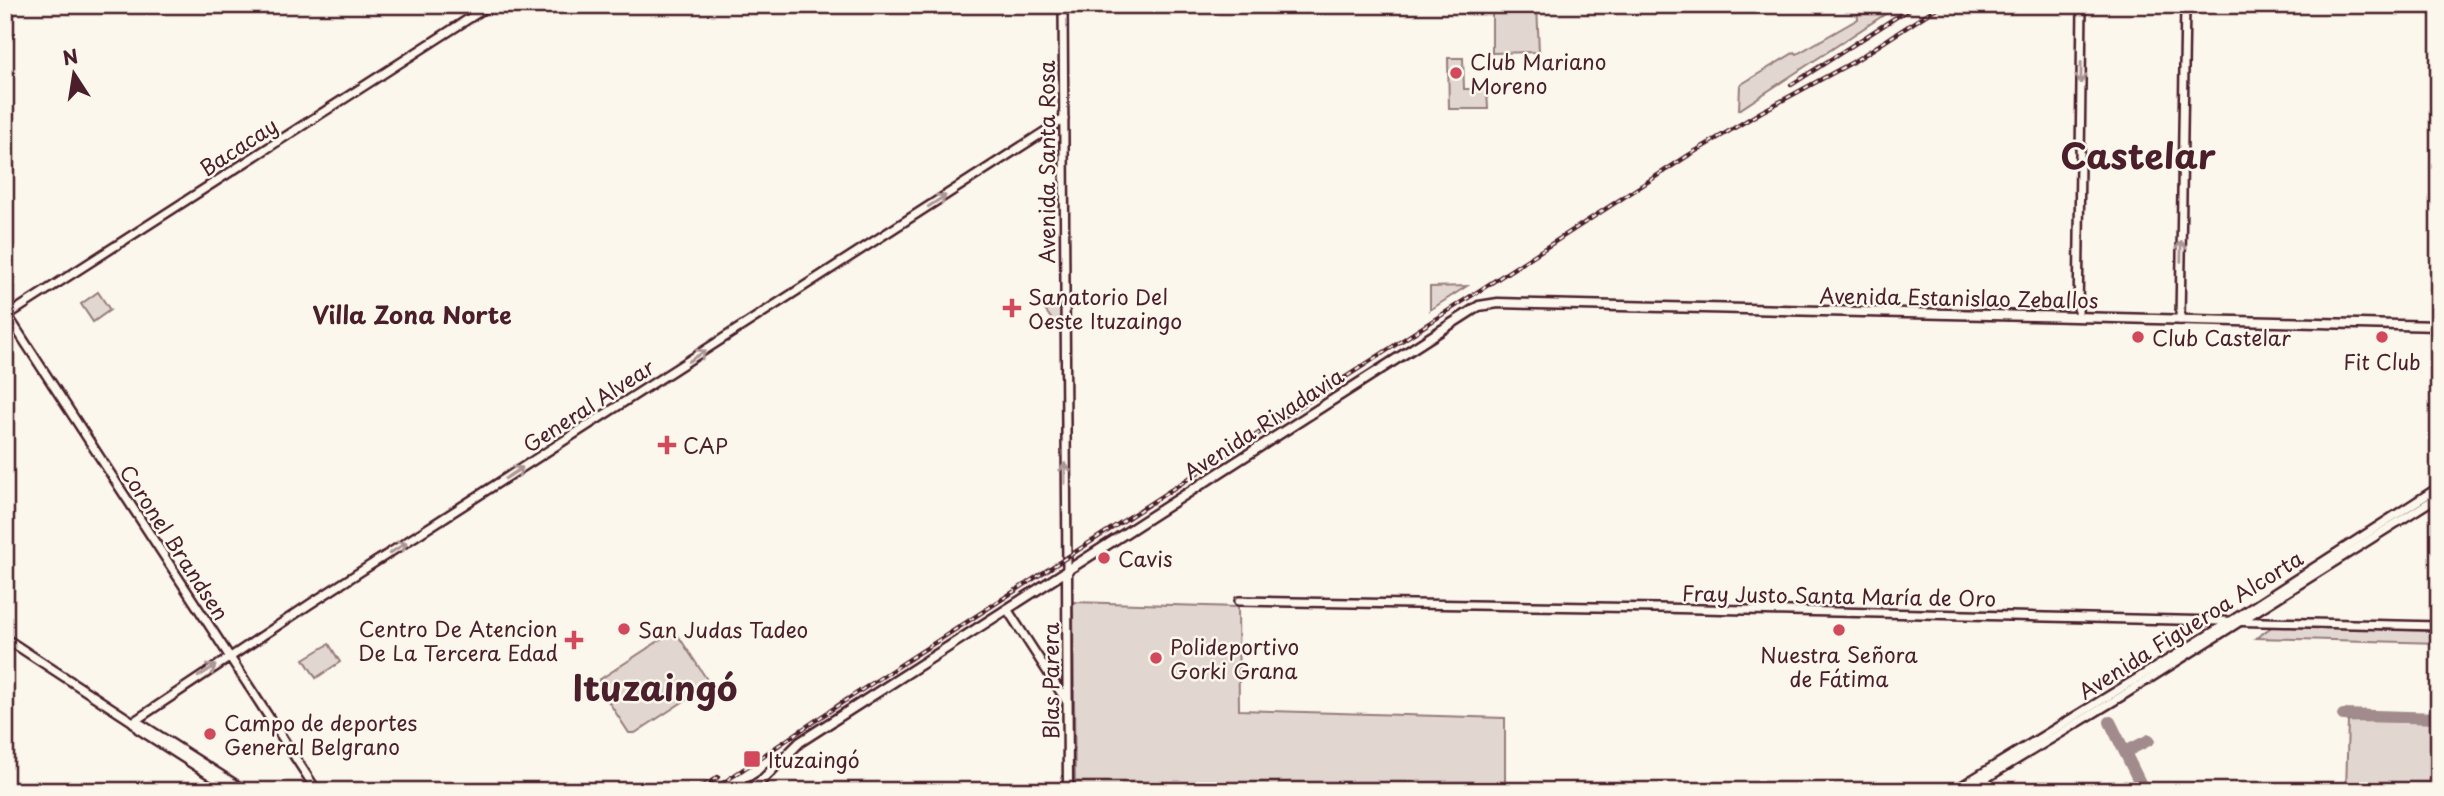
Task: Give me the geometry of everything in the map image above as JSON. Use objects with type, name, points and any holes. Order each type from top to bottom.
[{"type":"main road","name":"Avenida Estanislao Zeballos","points":[[1479,306],[1498,303],[2439,326]]},
{"type":"main road","name":"Avenida Rivadavia","points":[[745,791],[762,780],[800,742],[1479,306]]},
{"type":"main road","name":"Blas Parera","points":[[1067,570],[1068,791]]},
{"type":"street","name":"Bacacay","points":[[6,315],[490,5]]},
{"type":"street","name":"Avenida Santa Rosa","points":[[1063,5],[1067,570]]},
{"type":"street","points":[[2078,317],[2082,5]]},
{"type":"street","points":[[2180,320],[2185,5]]},
{"type":"street","name":"General Alvear","points":[[133,722],[150,708],[1064,119]]},
{"type":"street","name":"Coronel Brandsen","points":[[6,315],[317,791]]},
{"type":"street","name":"Avenida Figueroa Alcorta","points":[[1960,790],[2439,487]]},
{"type":"street","name":"Avenida Figueroa Alcorta","points":[[1960,790],[2241,621],[2439,496]]},
{"type":"street","name":"Fray Justo Santa María de Oro","points":[[1239,601],[2439,626]]},
{"type":"street","points":[[1007,609],[1067,702]]},
{"type":"street","points":[[5,638],[133,722],[141,724],[246,791]]},
{"type":"street","points":[[133,722],[138,729],[235,791]]},
{"type":"shaded area","points":[[1492,5],[1537,5],[1539,52],[1492,53]]},
{"type":"shaded area","points":[[1857,5],[1899,5],[1739,110],[1740,85],[1858,19]]},
{"type":"shaded area","name":"Club Mariano Moreno","points":[[1448,58],[1463,58],[1464,89],[1487,89],[1488,109],[1449,109]]},
{"type":"shaded area","points":[[1467,286],[1430,310],[1430,287]]},
{"type":"shaded area","points":[[98,292],[110,310],[93,322],[81,304]]},
{"type":"shaded area","points":[[1061,296],[1060,331],[1043,307]]},
{"type":"shaded area","name":"Polideportivo Gorki Grana","points":[[1073,602],[1238,607],[1239,710],[1505,718],[1505,791],[1075,791]]},
{"type":"shaded area","points":[[2273,626],[2439,631],[2439,643],[2256,638]]},
{"type":"shaded area","points":[[671,633],[679,637],[706,678],[707,684],[635,733],[629,733],[599,687],[599,680]]},
{"type":"shaded area","points":[[329,644],[340,662],[316,678],[304,659]]},
{"type":"shaded area","points":[[2348,721],[2430,722],[2439,725],[2439,791],[2346,791]]},
{"type":"taxiway","points":[[2343,715],[2439,718]]},
{"type":"taxiway","points":[[2110,722],[2144,791]]},
{"type":"taxiway","points":[[2125,752],[2149,740]]},
{"type":"railway","points":[[1791,85],[1915,5]]},
{"type":"railway","points":[[711,791],[840,704],[1689,155],[1853,62],[1941,5]]},
{"type":"railway","points":[[696,791],[718,777]]},
{"type":"place","name":"Club Mariano Moreno","points":[[1456,73]]},
{"type":"place","name":"Sanatorio Del Oeste Ituzaingo","points":[[1012,308]]},
{"type":"place","name":"Club Castelar","points":[[2138,337]]},
{"type":"place","name":"Fit Club","points":[[2382,337]]},
{"type":"place","name":"CAP","points":[[667,445]]},
{"type":"place","name":"Cavis","points":[[1104,558]]},
{"type":"place","name":"San Judas Tadeo","points":[[624,629]]},
{"type":"place","name":"Nuestra Señora de Fátima","points":[[1839,630]]},
{"type":"place","name":"Centro De Atencion De La Tercera Edad","points":[[574,640]]},
{"type":"place","name":"Polideportivo Gorki Grana","points":[[1156,658]]},
{"type":"place","name":"Campo de deportes General Belgrano","points":[[210,734]]},
{"type":"place","name":"Ituzaingó","points":[[752,759]]},
{"type":"district","name":"Castelar","points":[[2138,154]]},
{"type":"district","name":"Villa Zona Norte","points":[[412,314]]},
{"type":"district","name":"Ituzaingó","points":[[655,686]]}]
